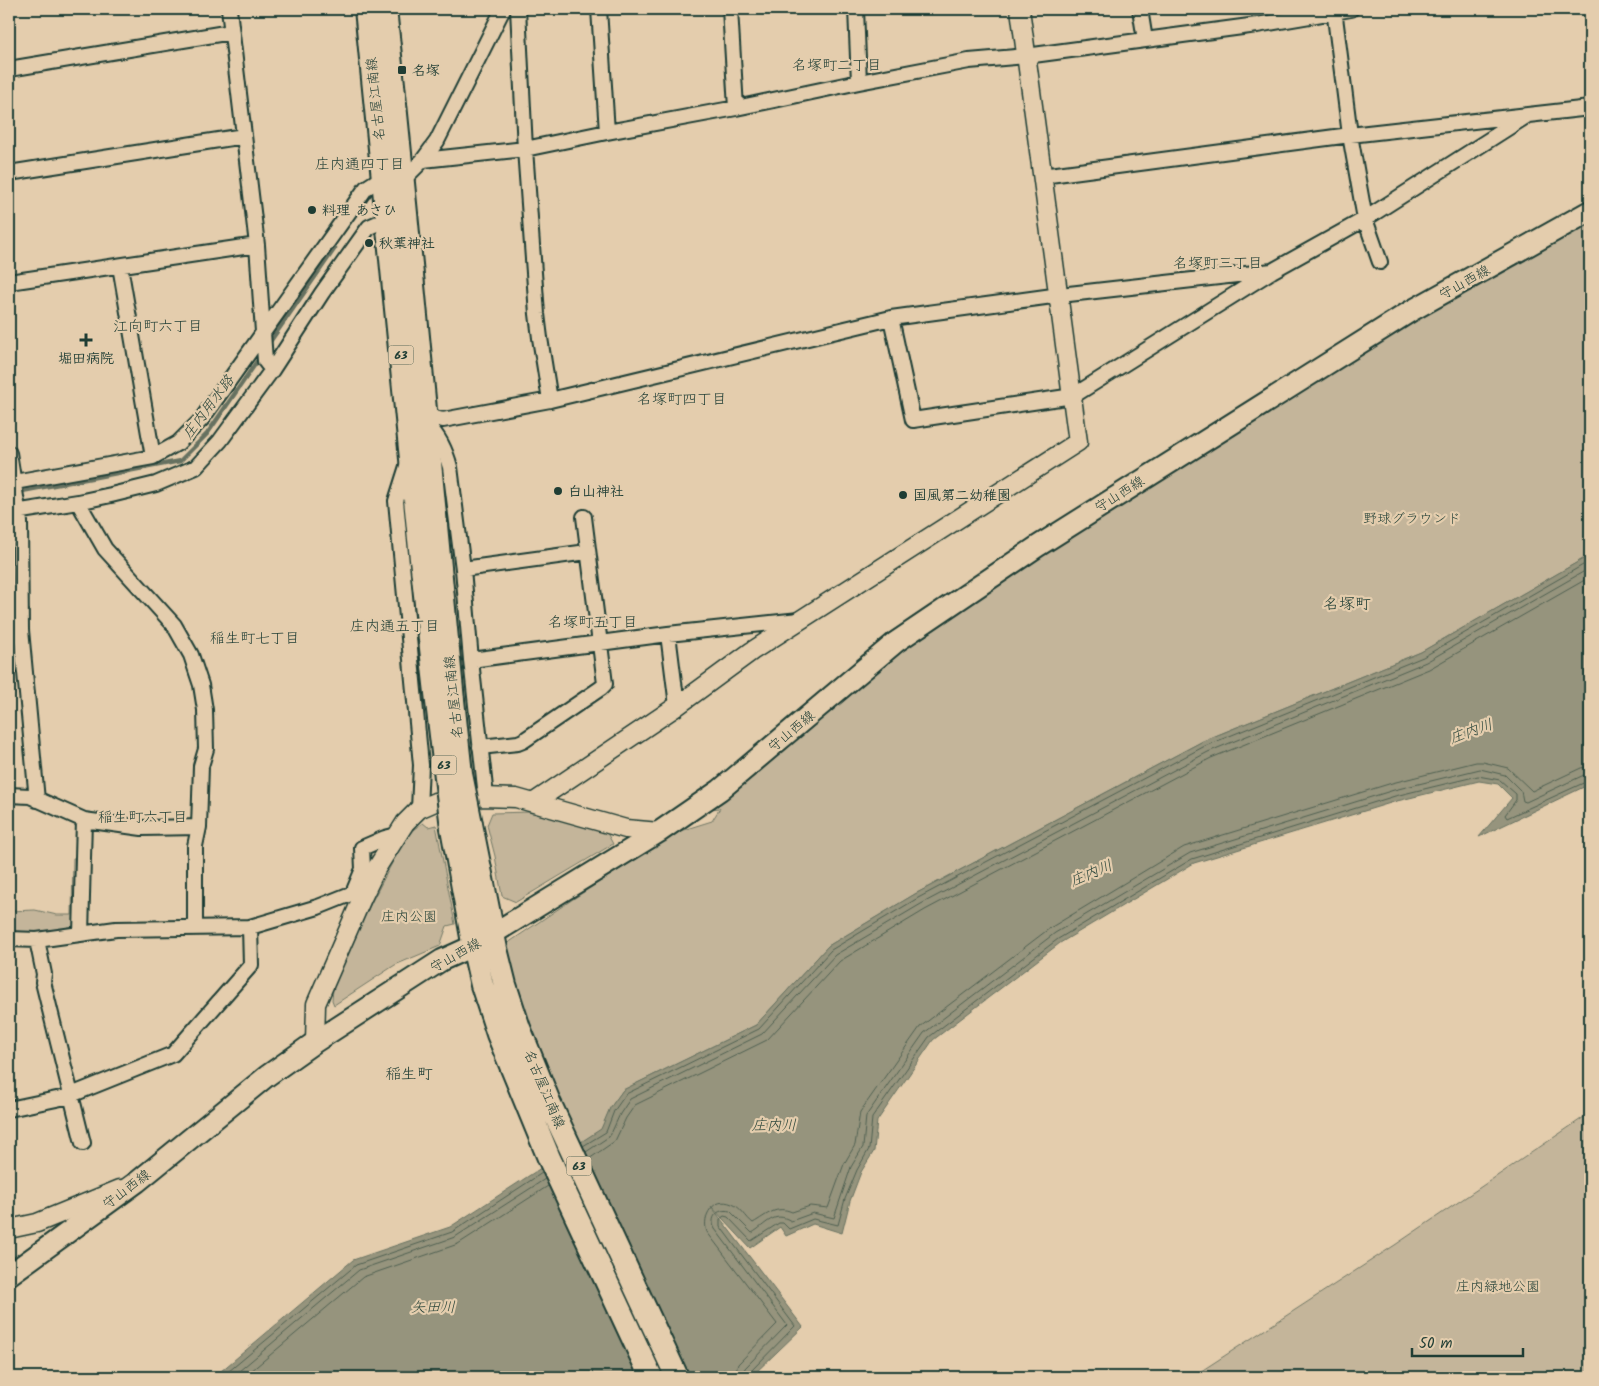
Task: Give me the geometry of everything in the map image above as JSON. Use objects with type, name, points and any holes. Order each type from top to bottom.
[{"type":"main road","name":"名古屋江南線","points":[[366,9],[393,178],[427,418],[445,701]]},
{"type":"main road","name":"名古屋江南線","points":[[384,9],[393,178],[387,218],[412,458],[445,701],[461,774],[462,826],[474,952],[482,985],[498,1034],[549,1158],[651,1377]]},
{"type":"main road","name":"守山西線","points":[[9,1275],[137,1182],[267,1076],[315,1042],[442,960],[474,952],[494,942],[720,790],[896,642],[1038,546],[1352,347],[1590,211]]},
{"type":"main road","name":"名古屋江南線","points":[[462,826],[505,985],[519,1028],[549,1102],[677,1377]]},
{"type":"street","points":[[229,9],[257,245],[262,338],[268,365]]},
{"type":"street","points":[[11,482],[153,457],[178,443],[201,420],[262,338],[366,188],[393,178],[422,160],[437,141],[503,9]]},
{"type":"street","points":[[518,9],[525,149],[539,330],[550,400]]},
{"type":"street","points":[[599,9],[607,132]]},
{"type":"street","points":[[730,9],[736,108]]},
{"type":"street","points":[[856,9],[859,82]]},
{"type":"street","points":[[532,803],[677,706],[752,651],[1078,442],[1060,295],[1020,9]]},
{"type":"street","points":[[1140,9],[1145,40]]},
{"type":"street","points":[[422,160],[525,149],[969,61],[1026,56],[1257,26],[1334,10],[1351,9]]},
{"type":"street","points":[[1334,10],[1350,134],[1365,219],[1380,262]]},
{"type":"street","points":[[9,69],[231,32]]},
{"type":"street","points":[[1042,176],[1350,134],[1590,108]]},
{"type":"street","points":[[892,318],[913,420],[1073,396],[1272,271],[1365,219],[1528,115]]},
{"type":"street","points":[[9,173],[244,136]]},
{"type":"street","points":[[14,512],[78,502],[156,484],[196,467],[220,441],[268,365],[369,227],[387,218]]},
{"type":"street","points":[[9,282],[257,245]]},
{"type":"street","points":[[120,266],[153,457]]},
{"type":"street","points":[[486,797],[463,569],[450,467],[446,452],[427,418],[443,420],[550,400],[892,318],[1060,295],[1272,271]]},
{"type":"street","points":[[9,453],[21,630],[37,800]]},
{"type":"street","points":[[412,458],[408,463],[396,501],[421,765],[419,809]]},
{"type":"street","points":[[78,502],[105,549],[174,625],[191,655],[201,685],[206,710],[206,749],[201,766],[199,826],[194,846],[195,927]]},
{"type":"street","points":[[480,747],[523,741],[605,684],[584,518]]},
{"type":"street","points":[[463,569],[587,552]]},
{"type":"street","points":[[471,660],[668,634],[802,620]]},
{"type":"street","points":[[668,634],[677,706]]},
{"type":"street","points":[[9,795],[30,796],[84,820],[142,828],[199,826]]},
{"type":"street","points":[[315,1042],[316,1004],[363,896],[376,869],[397,835],[405,823],[419,809],[435,802],[486,797],[516,798],[626,829],[659,832]]},
{"type":"street","points":[[81,934],[84,820]]},
{"type":"street","points":[[9,939],[37,940],[116,929],[250,927],[318,907],[352,893],[363,869],[362,848],[397,835]]},
{"type":"street","points":[[9,1108],[71,1095],[173,1054],[251,966],[250,927]]},
{"type":"street","points":[[37,940],[44,974],[43,982],[83,1143]]},
{"type":"street","points":[[9,1229],[37,1223],[137,1182]]},
{"type":"green space","name":"野球グラウンド","points":[[1590,211],[1590,555],[1421,652],[1203,741],[915,894],[828,946],[756,1025],[623,1090],[610,1108],[602,1129],[563,1154],[505,945],[680,831],[712,821],[720,808],[690,811],[896,642]]},
{"type":"green space","points":[[531,812],[607,833],[613,844],[516,902],[502,896],[487,825],[492,813]]},
{"type":"green space","name":"庄内公園","points":[[423,823],[428,827],[436,825],[455,924],[447,926],[440,946],[395,965],[334,1005],[332,1000],[333,989],[354,936],[403,842],[414,829]]},
{"type":"green space","points":[[73,858],[78,858],[74,928],[34,934],[9,932],[9,911],[35,910],[57,915],[72,915]]},
{"type":"green space","name":"庄内緑地公園","points":[[1590,1113],[1590,1377],[1192,1377],[1395,1245]]},
{"type":"water","name":"庄内川","points":[[1590,555],[1590,784],[1479,837],[1512,798],[1498,784],[1479,781],[1397,801],[1194,863],[1060,943],[933,1040],[877,1121],[874,1151],[861,1172],[850,1201],[842,1233],[813,1224],[786,1236],[780,1227],[750,1248],[711,1206],[803,1327],[751,1377],[214,1377],[353,1260],[450,1227],[601,1129],[610,1108],[623,1090],[756,1025],[828,946],[915,894],[1203,741],[1421,652]]},
{"type":"waterway","name":"庄内用水路","points":[[267,346],[335,248]]},
{"type":"waterway","name":"庄内用水路","points":[[17,492],[180,461],[207,434],[260,357]]},
{"type":"place","name":"名塚","points":[[402,70]]},
{"type":"place","name":"料理 あさひ","points":[[312,210]]},
{"type":"place","name":"秋葉神社","points":[[369,243]]},
{"type":"place","name":"堀田病院","points":[[86,340]]},
{"type":"place","name":"白山神社","points":[[558,491]]},
{"type":"place","name":"国風第二幼稚園","points":[[903,495]]},
{"type":"district","name":"名塚町二丁目","points":[[837,65]]},
{"type":"district","name":"庄内通四丁目","points":[[360,164]]},
{"type":"district","name":"名塚町三丁目","points":[[1218,263]]},
{"type":"district","name":"江向町六丁目","points":[[158,326]]},
{"type":"district","name":"名塚町四丁目","points":[[682,399]]},
{"type":"district","name":"名塚町","points":[[1347,603]]},
{"type":"district","name":"名塚町五丁目","points":[[593,622]]},
{"type":"district","name":"庄内通五丁目","points":[[395,626]]},
{"type":"district","name":"稲生町七丁目","points":[[255,638]]},
{"type":"district","name":"稲生町六丁目","points":[[143,817]]},
{"type":"district","name":"稲生町","points":[[409,1073]]},
{"type":"water label","name":"矢田川","points":[[433,1307]]}]
